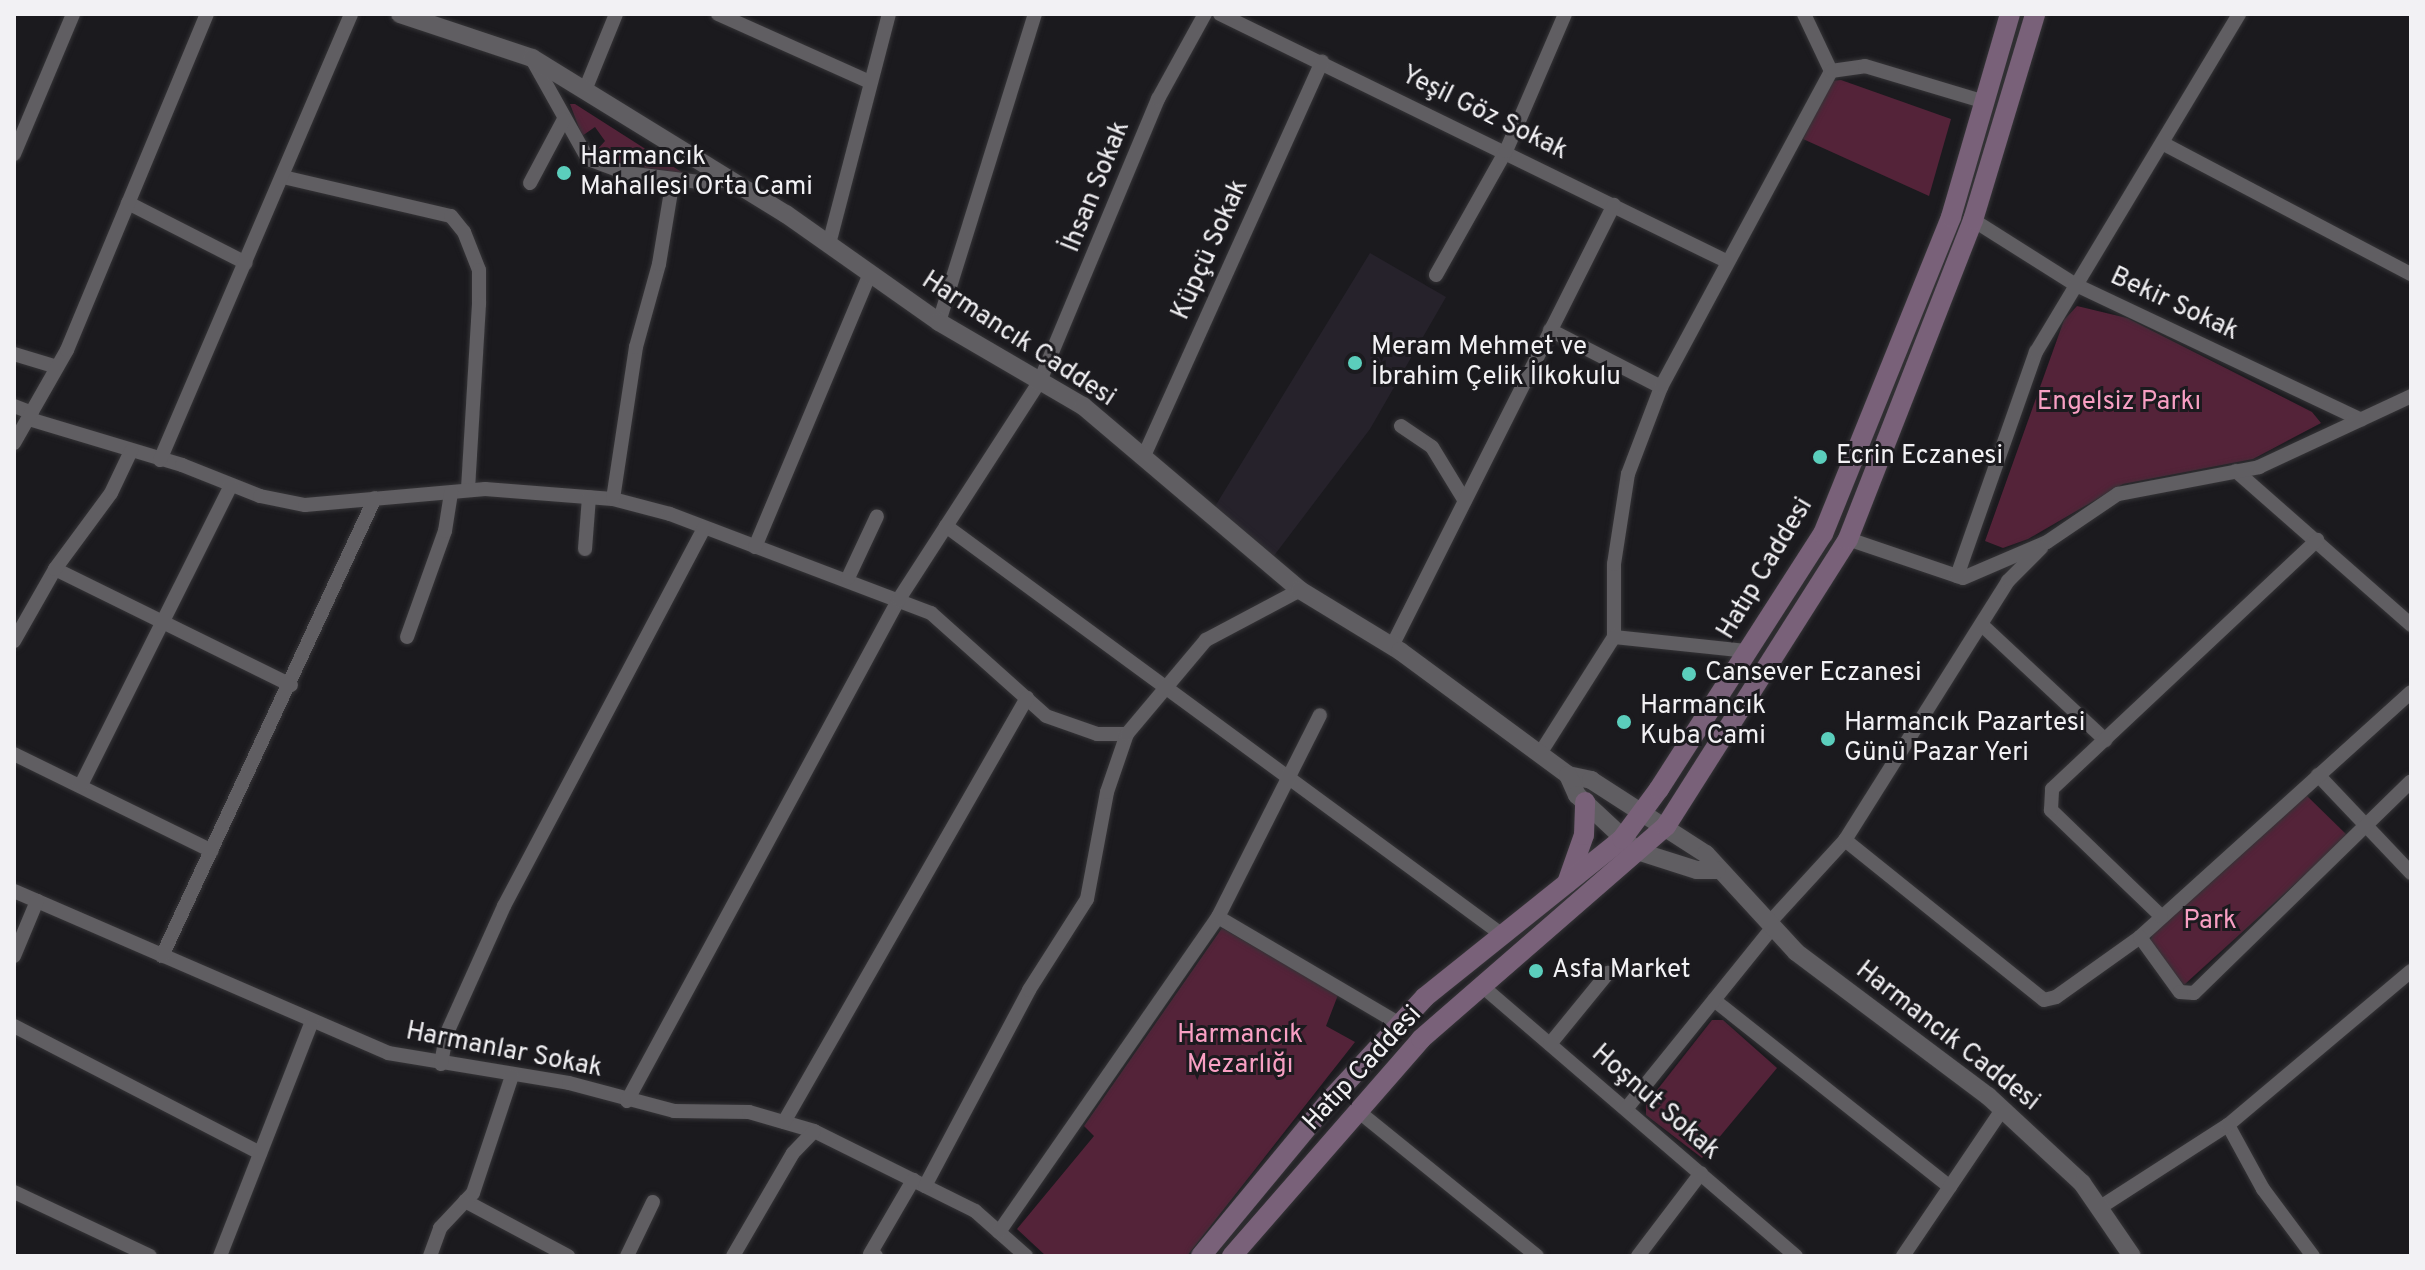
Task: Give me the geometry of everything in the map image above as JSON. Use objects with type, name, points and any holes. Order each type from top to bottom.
[{"type":"main road","name":"Hatıp Caddesi","points":[[1234,1255],[1421,1039],[1482,986],[1630,845],[1643,813],[1823,534],[1951,217],[2010,14]]},
{"type":"main road","name":"Hatıp Caddesi","points":[[1201,1256],[1425,997],[1566,887],[1630,845],[1666,826],[1848,539],[1973,220],[2035,14]]},
{"type":"main road","points":[[1566,887],[1581,848],[1585,802]]},
{"type":"street","points":[[14,154],[73,14]]},
{"type":"street","points":[[14,443],[57,367],[207,14]]},
{"type":"street","points":[[160,460],[351,14]]},
{"type":"street","name":"Harmancık Caddesi","points":[[400,14],[532,58],[732,180],[939,322],[1083,406],[1300,590],[1392,646],[1568,775],[1591,780],[1706,854],[1717,870],[1796,952],[2002,1110],[2082,1183],[2132,1256]]},
{"type":"street","points":[[585,90],[616,14]]},
{"type":"street","points":[[718,14],[870,82]]},
{"type":"street","points":[[829,244],[889,14]]},
{"type":"street","points":[[939,322],[969,238],[1035,14]]},
{"type":"street","name":"İhsan Sokak","points":[[627,1101],[899,599],[1040,381],[1158,99],[1205,14]]},
{"type":"street","name":"Yeşil Göz Sokak","points":[[1220,14],[1726,261]]},
{"type":"street","points":[[1436,275],[1506,151],[1565,14]]},
{"type":"street","points":[[1804,14],[1831,71]]},
{"type":"street","points":[[1957,576],[2036,352],[2164,144],[2239,14]]},
{"type":"street","points":[[532,58],[588,159],[626,173],[673,179],[732,180]]},
{"type":"street","name":"Küpçü Sokak","points":[[1143,458],[1322,62]]},
{"type":"street","points":[[1831,71],[1865,66],[1985,102]]},
{"type":"street","points":[[1539,755],[1614,637],[1614,564],[1628,474],[1661,387],[1726,261],[1831,71]]},
{"type":"street","points":[[530,183],[564,119]]},
{"type":"street","points":[[2164,144],[2411,274]]},
{"type":"street","points":[[283,177],[451,216],[464,232],[479,270],[468,490]]},
{"type":"street","points":[[613,499],[636,347],[673,179]]},
{"type":"street","points":[[128,203],[246,263]]},
{"type":"street","points":[[1392,646],[1614,205]]},
{"type":"street","name":"Bekir Sokak","points":[[1973,220],[2076,285],[2361,420]]},
{"type":"street","points":[[755,547],[870,273]]},
{"type":"street","points":[[1550,330],[1661,387]]},
{"type":"street","points":[[14,354],[57,367]]},
{"type":"street","points":[[1848,539],[1963,578],[2047,542],[2118,494],[2259,467],[2411,396]]},
{"type":"street","points":[[14,406],[30,416],[131,451],[231,485],[305,505],[468,490],[613,499],[848,578],[931,613],[1046,716],[1084,729],[1127,734]]},
{"type":"street","points":[[1401,426],[1432,447],[1465,501]]},
{"type":"street","points":[[14,641],[55,569],[111,493],[131,451]]},
{"type":"street","points":[[2236,471],[2408,616]]},
{"type":"street","points":[[81,785],[231,485]]},
{"type":"street","points":[[407,637],[445,531],[451,492]]},
{"type":"street","points":[[585,549],[589,497]]},
{"type":"street","points":[[162,956],[291,685],[375,498]]},
{"type":"street","points":[[848,578],[877,516]]},
{"type":"street","points":[[946,526],[1162,687],[1290,774],[1504,936]]},
{"type":"street","points":[[441,1064],[446,1035],[504,906],[704,528]]},
{"type":"street","points":[[2161,916],[2051,810],[2052,789],[2317,540]]},
{"type":"street","points":[[1626,1109],[1771,925],[1845,840],[1984,627],[2008,581],[2047,542]]},
{"type":"street","points":[[55,569],[291,685]]},
{"type":"street","points":[[876,1256],[870,1254],[919,1183],[1029,990],[1087,899],[1107,792],[1127,734],[1162,687],[1206,640],[1300,590]]},
{"type":"street","points":[[1984,627],[2105,740]]},
{"type":"street","points":[[1614,637],[1748,651]]},
{"type":"street","points":[[1845,840],[2044,1000],[2056,997],[2140,937],[2411,692]]},
{"type":"street","points":[[784,1122],[1027,698]]},
{"type":"street","points":[[999,1232],[1218,917],[1320,715]]},
{"type":"street","points":[[14,754],[212,851]]},
{"type":"street","points":[[1568,775],[1585,802],[1630,845],[1697,870],[1717,870]]},
{"type":"street","points":[[2318,775],[2411,873]]},
{"type":"street","points":[[2140,937],[2180,992],[2194,993],[2411,781]]},
{"type":"street","name":"Harmanlar Sokak","points":[[14,891],[388,1053],[512,1076],[569,1083],[627,1101],[674,1111],[749,1112],[814,1131],[975,1211],[1026,1256]]},
{"type":"street","points":[[14,956],[37,901]]},
{"type":"street","points":[[1218,917],[1400,1024]]},
{"type":"street","points":[[2099,1208],[2228,1125],[2411,971]]},
{"type":"street","points":[[1550,1044],[1608,973]]},
{"type":"street","name":"Hoşnut Sokak","points":[[1482,986],[1796,1256]]},
{"type":"street","points":[[1714,1000],[1950,1187]]},
{"type":"street","points":[[220,1256],[312,1021]]},
{"type":"street","points":[[14,1026],[260,1153]]},
{"type":"street","points":[[430,1256],[440,1228],[473,1193],[512,1076]]},
{"type":"street","points":[[1903,1256],[2002,1110]]},
{"type":"street","points":[[1358,1111],[1537,1256]]},
{"type":"street","points":[[2228,1125],[2263,1189],[2313,1256]]},
{"type":"street","points":[[733,1256],[793,1153],[814,1131]]},
{"type":"street","points":[[1638,1256],[1701,1173]]},
{"type":"street","points":[[14,1192],[150,1256]]},
{"type":"street","points":[[465,1201],[568,1256]]},
{"type":"street","points":[[627,1256],[653,1202]]},
{"type":"shaded area","name":"Meram Mehmet ve İbrahim Çelik İlkokulu","points":[[1370,253],[1446,297],[1370,429],[1273,557],[1214,508]]},
{"type":"green space","points":[[1841,80],[1951,119],[1929,196],[1803,139],[1831,81]]},
{"type":"green space","points":[[570,104],[575,104],[683,173],[612,163],[594,153],[605,141],[595,127],[582,136]]},
{"type":"green space","name":"Engelsiz Parkı","points":[[2077,306],[2127,318],[2312,412],[2321,423],[2253,459],[2123,484],[2028,539],[2003,548],[1985,541],[2064,320]]},
{"type":"green space","name":"Park","points":[[2305,794],[2348,836],[2184,985],[2150,942],[2154,930]]},
{"type":"green space","name":"Harmancık Mezarlığı","points":[[1222,928],[1338,995],[1326,1026],[1355,1042],[1187,1256],[1046,1256],[1017,1229],[1094,1136],[1084,1126]]},
{"type":"green space","points":[[1712,1020],[1723,1020],[1777,1068],[1702,1158],[1646,1115],[1646,1104]]},
{"type":"place","name":"Harmancık Mahallesi Orta Cami","points":[[564,173]]},
{"type":"place","name":"Meram Mehmet ve İbrahim Çelik İlkokulu","points":[[1355,363]]},
{"type":"place","name":"Ecrin Eczanesi","points":[[1820,457]]},
{"type":"place","name":"Cansever Eczanesi","points":[[1689,674]]},
{"type":"place","name":"Harmancık Kuba Cami","points":[[1624,722]]},
{"type":"place","name":"Harmancık Pazartesi Günü Pazar Yeri","points":[[1828,739]]},
{"type":"place","name":"Asfa Market","points":[[1536,971]]}]
